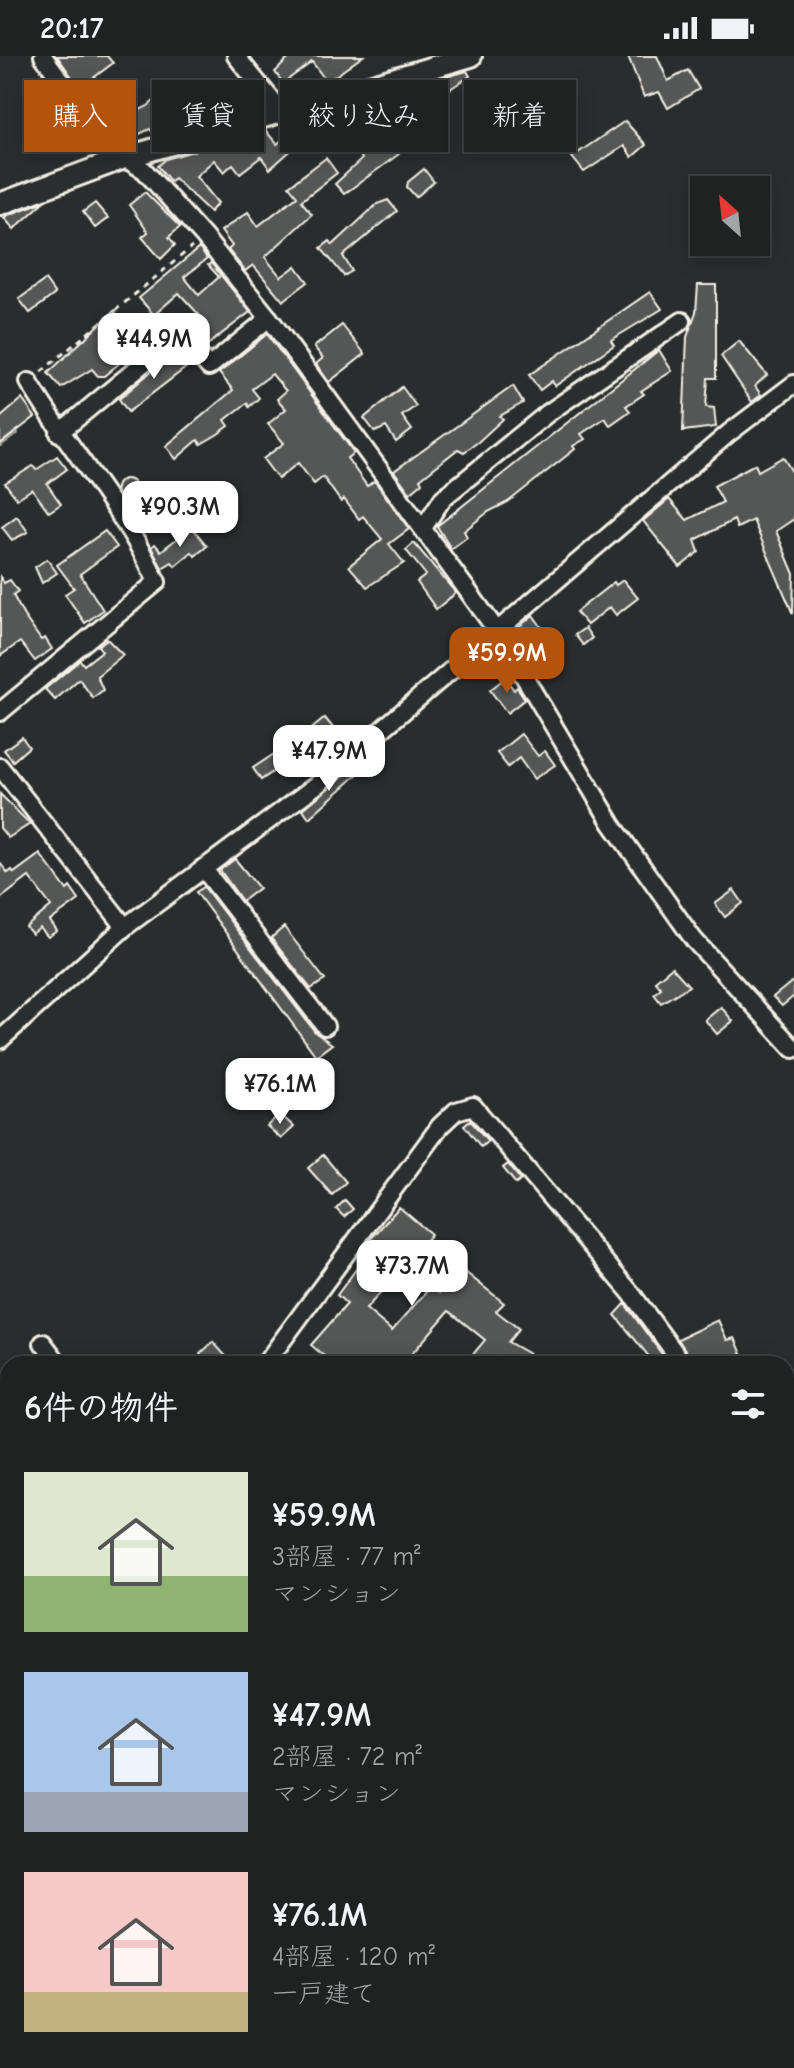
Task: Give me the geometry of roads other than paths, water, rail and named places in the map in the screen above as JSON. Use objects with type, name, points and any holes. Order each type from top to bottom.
[{"type":"main road","points":[[386,80],[471,56]]},
{"type":"main road","points":[[0,204],[124,158],[280,110]]},
{"type":"street","points":[[43,56],[101,136],[124,158],[144,170],[204,237],[269,318],[497,631],[621,837],[694,940],[794,1049]]},
{"type":"street","points":[[236,56],[280,110]]},
{"type":"street","points":[[59,433],[180,333],[209,367],[269,318]]},
{"type":"street","points":[[423,528],[443,498],[548,413],[682,321]]},
{"type":"street","points":[[0,712],[157,582],[145,554],[59,433],[29,382]]},
{"type":"street","points":[[0,1040],[125,927],[318,784],[729,433],[794,384]]},
{"type":"street","points":[[0,767],[125,927]]},
{"type":"street","points":[[203,868],[325,1026]]},
{"type":"street","points":[[271,1356],[440,1126],[456,1111],[473,1106],[631,1293],[677,1356]]},
{"type":"street","points":[[43,1343],[53,1356]]},
{"type":"waterway","points":[[0,445],[17,433]]}]
